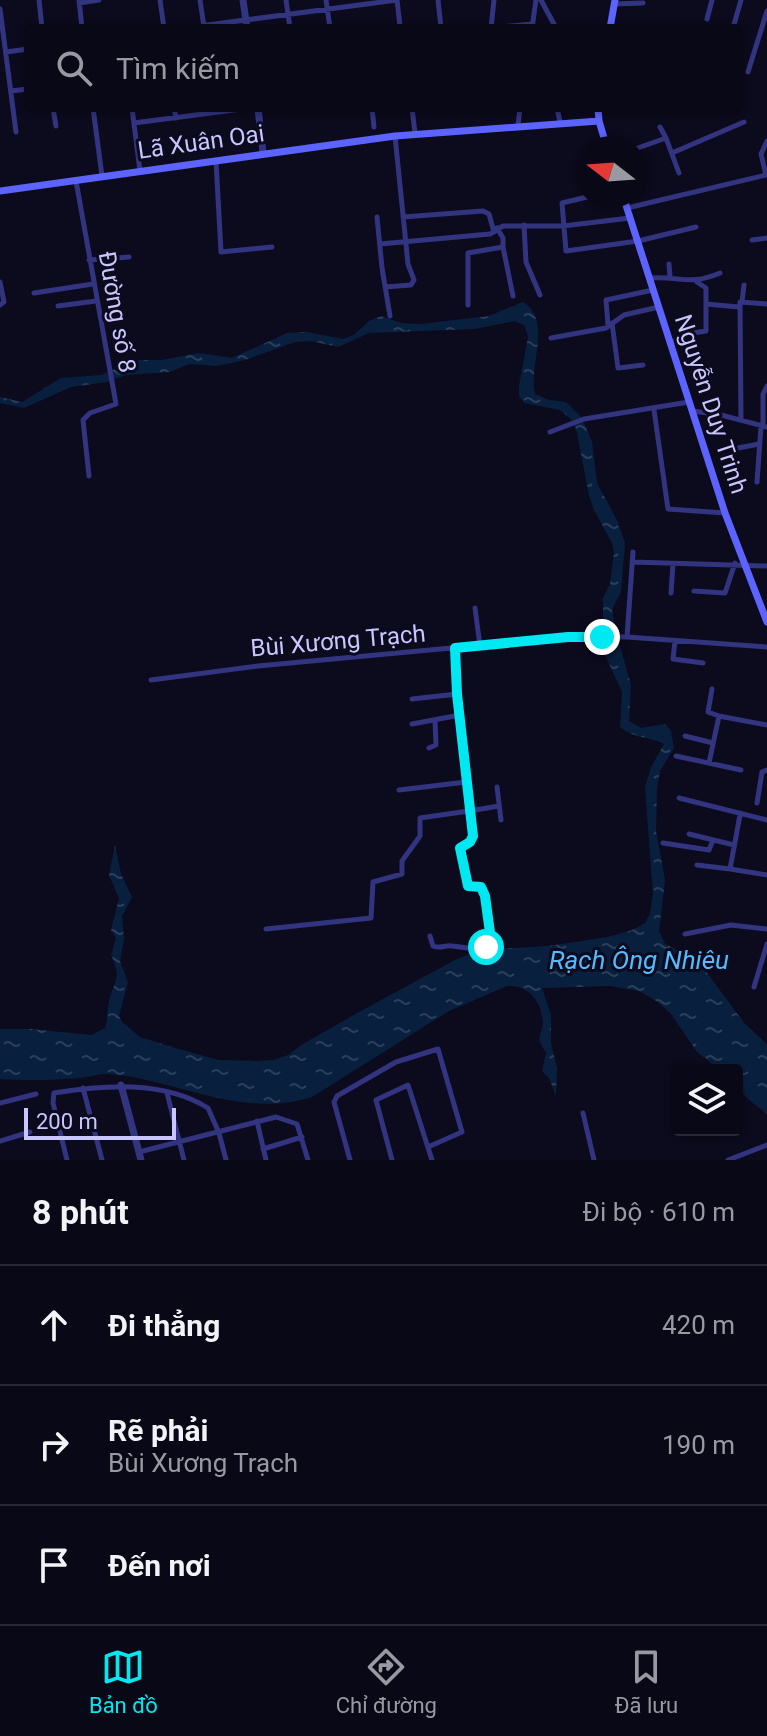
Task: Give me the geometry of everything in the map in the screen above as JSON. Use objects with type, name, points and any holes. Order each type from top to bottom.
[{"type":"main road","points":[[611,24],[614,2]]},
{"type":"main road","points":[[598,112],[603,136]]},
{"type":"main road","name":"Lã Xuân Oai","points":[[0,191],[415,133],[599,121]]},
{"type":"main road","name":"Nguyễn Duy Trinh","points":[[627,208],[740,563],[767,622]]},
{"type":"street","points":[[39,0],[42,24]]},
{"type":"street","points":[[82,24],[79,1],[99,0]]},
{"type":"street","points":[[160,0],[163,24]]},
{"type":"street","points":[[200,0],[204,24]]},
{"type":"street","points":[[243,0],[246,24],[397,0],[400,24]]},
{"type":"street","points":[[286,0],[289,24]]},
{"type":"street","points":[[326,0],[330,24]]},
{"type":"street","points":[[438,0],[441,24]]},
{"type":"street","points":[[491,24],[494,0]]},
{"type":"street","points":[[532,24],[538,0]]},
{"type":"street","points":[[538,0],[553,24]]},
{"type":"street","points":[[707,19],[712,0]]},
{"type":"street","points":[[734,24],[741,0]]},
{"type":"street","points":[[614,2],[643,3]]},
{"type":"street","points":[[0,9],[16,132]]},
{"type":"street","points":[[748,72],[767,11]]},
{"type":"street","points":[[6,52],[24,50]]},
{"type":"street","points":[[11,91],[24,89]]},
{"type":"street","points":[[54,112],[56,126]]},
{"type":"street","points":[[94,112],[102,176]]},
{"type":"street","points":[[133,112],[140,171]]},
{"type":"street","points":[[175,112],[176,118]]},
{"type":"street","points":[[134,123],[205,112]]},
{"type":"street","points":[[258,112],[263,153]]},
{"type":"street","points":[[372,112],[374,127]]},
{"type":"street","points":[[412,112],[415,133]]},
{"type":"street","points":[[518,125],[520,112]]},
{"type":"street","points":[[558,112],[560,122]]},
{"type":"street","points":[[672,153],[744,122]]},
{"type":"street","points":[[660,127],[679,173]]},
{"type":"street","points":[[385,287],[413,283],[405,242],[395,136]]},
{"type":"street","points":[[647,145],[666,138]]},
{"type":"street","points":[[767,141],[761,154],[767,182]]},
{"type":"street","points":[[216,161],[221,252],[272,247]]},
{"type":"street","points":[[647,203],[766,175]]},
{"type":"street","name":"Đường số 8","points":[[76,181],[115,405],[90,413],[83,420],[89,476]]},
{"type":"street","points":[[575,200],[562,203],[566,251],[638,241],[696,227]]},
{"type":"street","points":[[403,217],[483,211],[489,214],[495,230],[503,238],[513,296]]},
{"type":"street","points":[[377,217],[390,316]]},
{"type":"street","points":[[380,244],[524,225],[563,226],[631,218]]},
{"type":"street","points":[[524,225],[526,262],[540,295]]},
{"type":"street","points":[[752,240],[767,238]]},
{"type":"street","points":[[468,305],[468,253],[503,247]]},
{"type":"street","points":[[89,260],[129,257]]},
{"type":"street","points":[[669,264],[670,277]]},
{"type":"street","points":[[697,282],[720,273]]},
{"type":"street","points":[[650,278],[670,277],[697,282],[706,288],[706,331],[687,334],[671,343]]},
{"type":"street","points":[[0,282],[4,302],[0,305]]},
{"type":"street","points":[[34,293],[93,284]]},
{"type":"street","points":[[741,420],[740,304],[744,285]]},
{"type":"street","points":[[643,365],[618,368],[606,300],[654,290]]},
{"type":"street","points":[[58,306],[96,301]]},
{"type":"street","points":[[706,304],[767,304]]},
{"type":"street","points":[[551,338],[610,324],[640,310],[659,307]]},
{"type":"street","points":[[757,482],[763,394],[767,386]]},
{"type":"street","points":[[550,432],[586,418],[692,406],[763,427]]},
{"type":"street","points":[[654,410],[668,509],[725,513]]},
{"type":"street","points":[[738,448],[759,444]]},
{"type":"street","points":[[624,637],[633,552]]},
{"type":"street","points":[[632,562],[767,566]]},
{"type":"street","points":[[694,591],[725,593],[740,563]]},
{"type":"street","points":[[671,593],[673,564]]},
{"type":"street","points":[[475,608],[480,646]]},
{"type":"street","name":"Bùi Xương Trạch","points":[[151,680],[258,666],[568,637],[624,637],[767,647]]},
{"type":"street","points":[[675,641],[673,659],[703,663]]},
{"type":"street","points":[[430,936],[433,946],[439,948],[452,946],[469,949],[491,944],[485,896],[481,887],[468,886],[460,848],[472,839],[455,648]]},
{"type":"street","points":[[712,689],[708,712],[767,725]]},
{"type":"street","points":[[412,699],[457,694]]},
{"type":"street","points":[[412,724],[460,715]]},
{"type":"street","points":[[709,763],[719,716]]},
{"type":"street","points":[[429,748],[436,745],[435,720]]},
{"type":"street","points":[[685,736],[713,743]]},
{"type":"street","points":[[676,756],[741,770]]},
{"type":"street","points":[[757,803],[762,772],[767,770]]},
{"type":"street","points":[[399,790],[466,782]]},
{"type":"street","points":[[497,787],[501,820]]},
{"type":"street","points":[[679,798],[767,820]]},
{"type":"street","points":[[266,929],[371,918],[373,882],[402,874],[402,861],[420,836],[420,818],[499,806]]},
{"type":"street","points":[[730,869],[740,815]]},
{"type":"street","points":[[689,834],[734,845]]},
{"type":"street","points":[[663,843],[707,851],[713,840]]},
{"type":"street","points":[[697,865],[767,875]]},
{"type":"street","points":[[685,934],[731,925],[767,929]]},
{"type":"street","points":[[754,987],[767,944]]},
{"type":"street","points":[[350,1160],[334,1102],[337,1096],[396,1062],[438,1049],[462,1132],[428,1147]]},
{"type":"street","points":[[121,1085],[140,1156],[276,1117],[295,1121],[308,1160]]},
{"type":"street","points":[[67,1160],[52,1097],[54,1093],[121,1085],[167,1093],[208,1108],[226,1160]]},
{"type":"street","points":[[392,1160],[375,1104],[404,1085],[410,1087],[432,1160]]},
{"type":"street","points":[[83,1088],[102,1160]]},
{"type":"street","points":[[167,1093],[184,1160]]},
{"type":"street","points":[[0,1103],[36,1094]]},
{"type":"street","points":[[583,1113],[594,1160]]},
{"type":"street","points":[[257,1121],[266,1160]]},
{"type":"street","points":[[0,1141],[30,1132]]},
{"type":"street","points":[[263,1149],[302,1137]]},
{"type":"street","points":[[728,1160],[754,1154],[767,1145]]},
{"type":"water","name":"Rạch Ông Nhiêu","points":[[523,302],[532,310],[538,332],[535,394],[566,402],[582,418],[592,442],[597,483],[617,520],[625,543],[621,592],[612,610],[631,685],[629,721],[641,728],[665,724],[671,731],[674,748],[660,771],[657,789],[656,831],[665,880],[659,931],[665,944],[682,952],[705,970],[745,1024],[767,1044],[767,1114],[743,1094],[743,1064],[712,1064],[697,1052],[671,1014],[658,1002],[639,991],[610,986],[542,988],[551,1015],[551,1043],[557,1068],[556,1096],[549,1078],[542,1071],[546,1053],[540,1040],[543,1023],[540,1007],[528,991],[515,986],[507,986],[449,1011],[312,1097],[286,1103],[236,1101],[111,1074],[60,1079],[0,1079],[0,1029],[92,1035],[105,1028],[117,974],[111,955],[116,938],[111,930],[119,898],[109,875],[115,845],[121,874],[132,897],[122,916],[124,939],[120,961],[128,982],[119,1016],[140,1037],[218,1060],[274,1060],[288,1055],[359,1012],[478,950],[548,946],[608,937],[645,923],[650,914],[653,894],[645,787],[651,767],[664,744],[620,727],[622,692],[606,657],[603,639],[603,598],[610,584],[614,553],[612,543],[589,495],[572,420],[560,410],[524,403],[519,396],[528,337],[525,326],[515,321],[475,329],[369,333],[338,347],[311,341],[295,342],[245,360],[217,366],[189,364],[169,372],[126,375],[107,382],[71,387],[24,408],[0,403],[0,397],[22,402],[61,378],[101,375],[136,360],[161,360],[199,353],[232,358],[287,333],[307,332],[343,339],[381,316],[401,323],[420,324],[489,316]]},
{"type":"route","points":[[486,947],[491,940],[485,896],[481,887],[468,886],[460,848],[468,844],[473,836],[455,648],[568,637],[602,637]]}]
